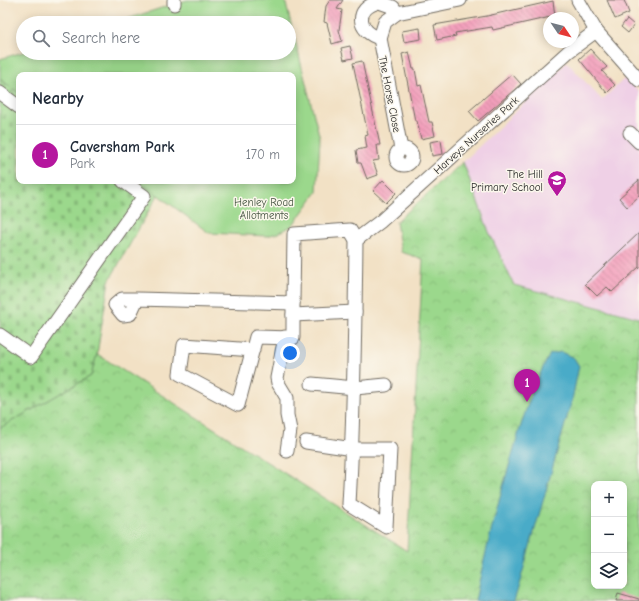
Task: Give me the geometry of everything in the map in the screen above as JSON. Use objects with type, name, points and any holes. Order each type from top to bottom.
[{"type":"street","points":[[397,13],[393,7],[379,2],[366,8],[362,15],[361,23],[368,33],[380,38],[385,22],[397,13],[460,0]]},
{"type":"street","points":[[578,0],[596,31],[639,80]]},
{"type":"street","name":"Harveys Nurseries Park","points":[[356,240],[381,221],[568,50],[596,31]]},
{"type":"street","name":"The Horse Close","points":[[380,38],[401,149]]},
{"type":"street","points":[[0,93],[16,105]]},
{"type":"street","points":[[0,335],[31,356],[144,196],[127,184]]},
{"type":"street","points":[[253,350],[184,344],[180,374],[238,406],[253,350],[256,337],[292,338],[294,234],[350,230],[356,240],[355,388],[352,449],[349,504],[386,527],[390,448],[352,449],[306,442]]},
{"type":"street","points":[[137,299],[355,312]]},
{"type":"street","points":[[285,337],[277,378],[278,383],[287,398],[287,415],[290,430],[287,451]]},
{"type":"street","points":[[312,384],[355,388],[386,385]]},
{"type":"shaded area","name":"The Hill Primary School","points":[[567,62],[602,100],[625,78],[639,91],[639,318],[514,285],[489,232],[463,162]]},
{"type":"green space","name":"Henley Road Allotments","points":[[187,0],[285,0],[289,16],[136,16]]},
{"type":"green space","name":"Henley Road Allotments","points":[[296,44],[320,139],[317,192],[292,226],[278,233],[267,236],[209,233],[143,184],[296,184],[296,72],[16,72],[16,91],[0,79],[0,59],[16,54],[16,60],[296,60]]},
{"type":"green space","points":[[0,79],[16,91],[16,184],[143,184],[158,195],[109,281],[97,354],[91,376],[0,428]]},
{"type":"green space","points":[[463,162],[489,232],[514,285],[639,318],[639,601],[0,601],[0,428],[91,376],[97,354],[407,551],[423,259],[401,252],[396,222]]},
{"type":"water","points":[[561,352],[574,358],[579,366],[572,400],[514,601],[475,601],[496,512],[528,405],[550,354]]},
{"type":"building","points":[[330,0],[343,0],[337,9],[342,10],[339,30],[342,41],[332,44],[327,23],[324,22],[326,6]]},
{"type":"building","points":[[607,0],[624,0],[629,13],[615,19]]},
{"type":"building","points":[[553,1],[554,12],[543,12],[543,19],[493,30],[492,27],[455,33],[456,36],[437,40],[434,25],[487,16]]},
{"type":"building","points":[[627,19],[634,25],[628,33],[621,27]]},
{"type":"building","points":[[420,28],[421,39],[404,42],[402,31]]},
{"type":"building","points":[[350,46],[353,58],[344,60],[341,48]]},
{"type":"building","points":[[590,49],[607,67],[602,71],[615,85],[607,93],[579,59]]},
{"type":"building","points":[[409,52],[413,69],[415,69],[418,86],[421,85],[429,122],[432,122],[435,136],[421,139],[417,121],[415,121],[402,54]]},
{"type":"building","points":[[362,61],[380,145],[377,145],[379,160],[373,161],[378,175],[367,179],[361,163],[358,163],[356,150],[367,148],[365,136],[368,135],[353,63]]},
{"type":"building","points":[[512,74],[521,84],[478,121],[469,111]]},
{"type":"building","points":[[441,140],[443,154],[432,156],[430,142]]},
{"type":"building","points":[[383,180],[396,193],[386,203],[373,191]]},
{"type":"building","points":[[639,180],[639,196],[627,207],[619,198]]},
{"type":"building","points":[[639,233],[639,267],[612,292],[607,287],[597,296],[585,284]]},
{"type":"building","points":[[618,593],[639,599],[639,601],[616,601]]},
{"type":"place","name":"The Hill Primary School","points":[[557,197]]},
{"type":"place","name":"Caversham Park","points":[[527,402]]}]
